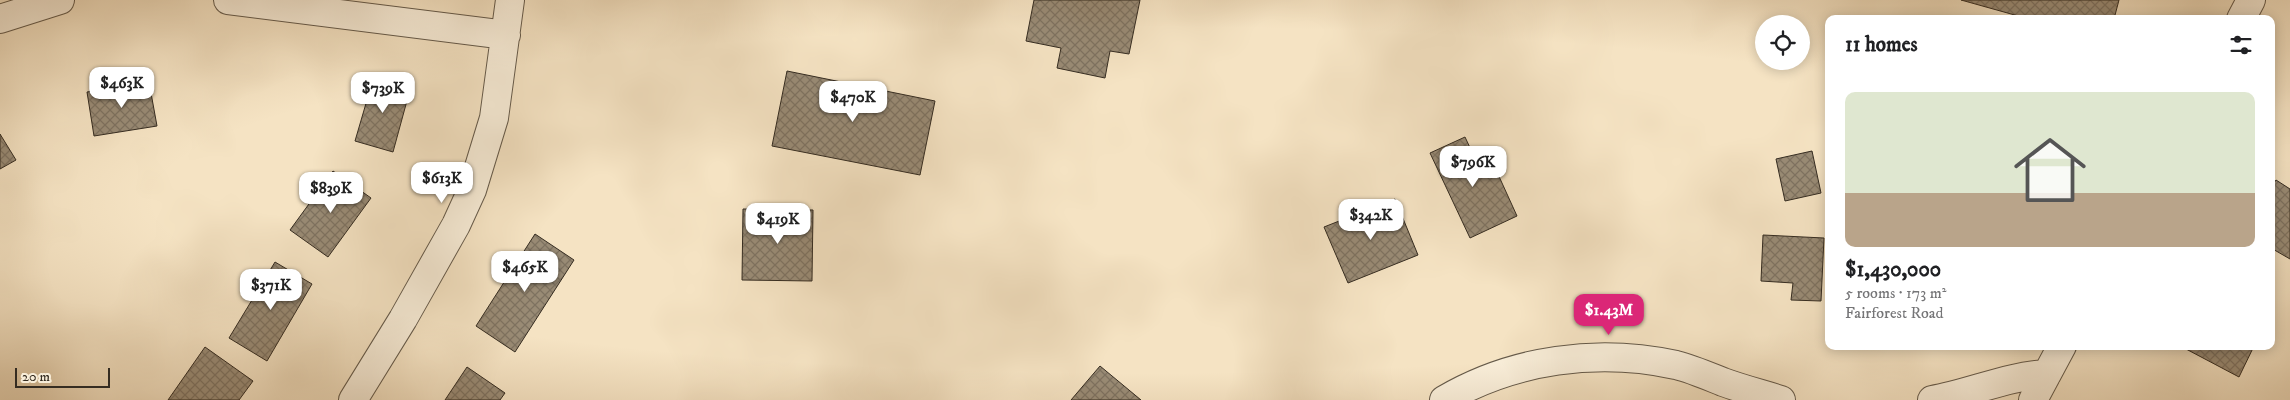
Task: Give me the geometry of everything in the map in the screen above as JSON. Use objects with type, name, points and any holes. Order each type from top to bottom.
[{"type":"street","points":[[0,19],[60,0]]},
{"type":"street","points":[[228,0],[506,35]]},
{"type":"street","points":[[353,400],[403,319],[456,225],[472,190],[494,118],[510,0]]},
{"type":"street","points":[[2243,15],[2251,0]]},
{"type":"street","points":[[2033,400],[2060,350]]},
{"type":"street","points":[[1444,400],[1495,375],[1542,363],[1596,357],[1637,359],[1678,366],[1744,394],[1781,400]]},
{"type":"street","points":[[1932,400],[1982,388],[2023,375],[2047,374]]},
{"type":"building","points":[[1034,0],[1140,0],[1129,54],[1110,51],[1105,78],[1057,68],[1061,48],[1026,41]]},
{"type":"building","points":[[1961,0],[2119,0],[2115,15],[2015,15]]},
{"type":"building","points":[[787,71],[935,101],[920,175],[772,146]]},
{"type":"building","points":[[374,76],[411,86],[393,152],[355,141]]},
{"type":"building","points":[[149,82],[157,126],[94,136],[87,92]]},
{"type":"building","points":[[0,134],[16,160],[0,169]]},
{"type":"building","points":[[1465,137],[1479,167],[1492,161],[1517,216],[1470,238],[1430,153]]},
{"type":"building","points":[[1812,151],[1821,193],[1785,201],[1776,159]]},
{"type":"building","points":[[333,171],[371,198],[328,257],[290,230]]},
{"type":"building","points":[[2276,180],[2290,189],[2290,259],[2275,250]]},
{"type":"building","points":[[1395,199],[1418,255],[1348,283],[1324,227]]},
{"type":"building","points":[[743,209],[813,210],[812,281],[742,280]]},
{"type":"building","points":[[535,234],[574,260],[515,352],[476,326]]},
{"type":"building","points":[[1763,235],[1824,238],[1821,301],[1791,300],[1793,283],[1761,281]]},
{"type":"building","points":[[275,262],[312,284],[267,361],[229,338]]},
{"type":"building","points":[[205,347],[253,381],[239,400],[168,400]]},
{"type":"building","points":[[2188,350],[2252,350],[2239,377]]},
{"type":"building","points":[[1100,366],[1141,400],[1071,400]]},
{"type":"building","points":[[467,367],[505,393],[500,400],[445,400]]}]
